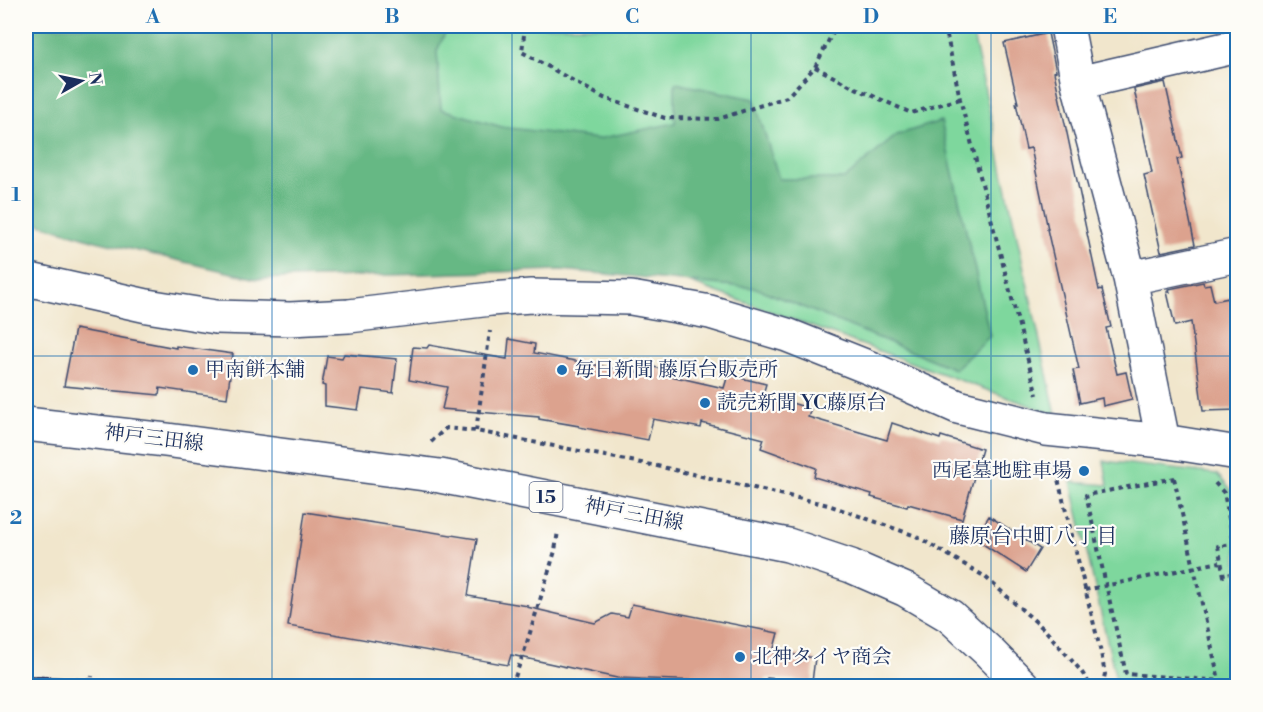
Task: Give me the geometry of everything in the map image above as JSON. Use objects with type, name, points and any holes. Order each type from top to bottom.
[{"type":"street","points":[[1067,26],[1078,83],[1130,278],[1163,441]]},
{"type":"street","points":[[1078,83],[1238,46]]},
{"type":"street","points":[[1130,278],[1238,255]]},
{"type":"street","points":[[26,279],[147,306],[216,317],[291,319],[349,316],[531,296],[631,298],[710,312],[787,335],[1049,444],[1163,441],[1238,453]]},
{"type":"street","name":"神戸三田線","points":[[26,424],[440,476],[788,545],[851,566],[906,590],[950,616],[1023,687]]},
{"type":"path","points":[[525,26],[522,52],[604,98],[664,118],[718,119],[787,97],[814,67],[836,26]]},
{"type":"path","points":[[945,26],[960,99],[1049,444],[1105,674],[1102,687]]},
{"type":"path","points":[[814,67],[911,113],[960,99]]},
{"type":"path","points":[[476,431],[491,324]]},
{"type":"path","points":[[1174,478],[1219,680]]},
{"type":"path","points":[[1184,479],[1174,478],[1086,495],[1126,674],[1238,682]]},
{"type":"path","points":[[1213,482],[1224,493],[1234,544],[1218,546],[1224,576],[1238,572]]},
{"type":"path","points":[[515,677],[555,551],[564,501]]},
{"type":"path","points":[[1085,590],[1220,561]]},
{"type":"path","points":[[91,686],[92,675]]},
{"type":"green space","points":[[26,26],[448,26],[437,51],[441,109],[502,127],[598,139],[675,123],[675,83],[754,99],[779,179],[844,179],[897,135],[941,121],[990,336],[955,369],[756,288],[561,270],[257,279],[96,241],[26,220]]},
{"type":"green space","points":[[413,26],[971,26],[1056,415],[639,264],[414,108]]},
{"type":"green space","points":[[1104,461],[1217,474],[1231,490],[1237,520],[1237,686],[1117,684],[1071,482],[1108,485]]},
{"type":"building","points":[[1048,33],[1099,290],[1102,289],[1111,327],[1106,328],[1117,374],[1126,372],[1132,399],[1103,406],[1102,398],[1080,403],[1073,370],[1079,369],[1031,148],[1026,149],[1004,43]]},
{"type":"building","points":[[1165,82],[1182,158],[1177,159],[1195,245],[1161,252],[1144,175],[1152,173],[1134,89]]},
{"type":"building","points":[[1203,282],[1204,285],[1210,284],[1214,301],[1238,296],[1238,410],[1203,411],[1191,322],[1175,326],[1167,292],[1170,292],[1169,289]]},
{"type":"building","points":[[75,329],[176,348],[176,346],[233,354],[227,398],[160,388],[159,395],[64,386]]},
{"type":"building","points":[[509,339],[535,344],[534,353],[637,373],[639,364],[663,369],[662,374],[724,388],[728,375],[766,384],[763,394],[811,409],[808,417],[887,440],[892,423],[940,439],[941,436],[982,449],[962,519],[908,504],[907,507],[871,497],[872,494],[814,477],[816,468],[761,448],[764,439],[702,423],[701,428],[653,419],[648,440],[539,419],[539,417],[442,409],[447,387],[409,380],[413,347],[427,348],[429,345],[507,359]]},
{"type":"building","points":[[344,354],[397,359],[393,393],[362,389],[358,410],[325,406],[325,386],[322,385],[327,356],[342,358]]},
{"type":"building","points":[[305,512],[477,539],[468,596],[528,606],[595,623],[612,614],[628,617],[632,604],[778,633],[773,652],[815,658],[812,682],[767,678],[765,683],[617,678],[511,655],[508,665],[288,626]]},
{"type":"building","points":[[989,516],[1040,549],[1026,572],[975,539]]},
{"type":"railway","points":[[26,677],[174,686]]},
{"type":"place","name":"甲南餅本舗","points":[[193,370]]},
{"type":"place","name":"毎日新聞 藤原台販売所","points":[[562,370]]},
{"type":"place","name":"読売新聞 YC藤原台","points":[[705,403]]},
{"type":"place","name":"西尾墓地駐車場","points":[[1084,471]]},
{"type":"place","name":"北神タイヤ商会","points":[[740,657]]},
{"type":"district","name":"藤原台中町八丁目","points":[[1033,537]]}]
